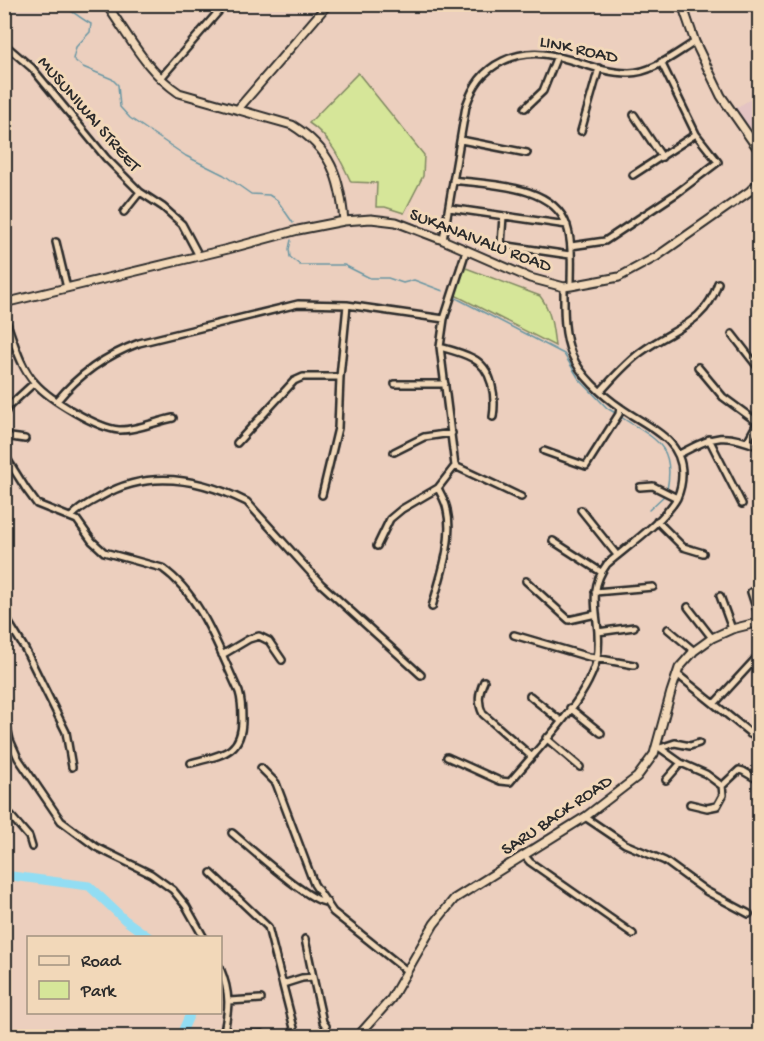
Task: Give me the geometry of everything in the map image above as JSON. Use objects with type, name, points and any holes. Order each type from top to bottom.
[{"type":"main road","points":[[106,4],[148,66],[160,79],[179,93],[292,125],[309,135],[320,146],[334,170],[344,221]]},
{"type":"main road","points":[[238,109],[328,4]]},
{"type":"main road","points":[[682,4],[695,42],[721,96],[759,152]]},
{"type":"main road","name":"SUKANAIVALU ROAD","points":[[750,191],[759,181]]},
{"type":"main road","name":"SUKANAIVALU ROAD","points":[[4,303],[298,230],[344,221],[370,219],[396,222],[530,278],[567,286],[619,277],[646,262],[759,187]]},
{"type":"main road","name":"SARU BACK ROAD","points":[[357,1036],[391,999],[434,924],[454,899],[585,817],[638,777],[658,747],[679,668],[694,651],[712,638],[759,621]]},
{"type":"street","points":[[160,79],[225,4]]},
{"type":"street","points":[[748,4],[759,11]]},
{"type":"street","name":"LINK ROAD","points":[[443,240],[466,106],[473,87],[495,65],[515,56],[530,53],[557,56],[628,74],[643,72],[695,42]]},
{"type":"street","name":"MUSUNIWAI STREET","points":[[4,44],[32,68],[106,158],[140,192],[164,207],[182,224],[199,256]]},
{"type":"street","points":[[525,108],[543,92],[557,56]]},
{"type":"street","points":[[571,246],[605,241],[677,193],[718,162],[696,134],[662,62]]},
{"type":"street","points":[[581,131],[599,68]]},
{"type":"street","points":[[634,115],[662,157]]},
{"type":"street","points":[[633,175],[696,134]]},
{"type":"street","points":[[460,140],[527,153]]},
{"type":"street","points":[[447,757],[500,782],[510,782],[561,721],[585,688],[597,658],[595,592],[597,579],[601,572],[657,521],[677,498],[682,481],[679,454],[662,435],[618,414],[601,391],[588,380],[572,356],[564,316],[571,246],[567,225],[552,205],[536,194],[522,189],[453,180]]},
{"type":"street","points":[[124,212],[140,192]]},
{"type":"street","points":[[449,208],[567,225]]},
{"type":"street","points":[[503,216],[500,244],[570,255]]},
{"type":"street","points":[[56,242],[67,288]]},
{"type":"street","points":[[377,546],[390,519],[402,509],[438,488],[455,466],[453,434],[440,347],[444,319],[466,251]]},
{"type":"street","points":[[601,391],[628,362],[702,313],[710,303],[718,283]]},
{"type":"street","points":[[57,401],[85,373],[121,350],[156,337],[298,304],[347,305],[444,319]]},
{"type":"street","points":[[322,495],[338,428],[347,305]]},
{"type":"street","points":[[4,316],[20,359],[34,383],[57,401],[93,422],[120,430],[173,418]]},
{"type":"street","points":[[732,334],[759,370]]},
{"type":"street","points":[[440,347],[473,358],[484,367],[493,393],[492,417]]},
{"type":"street","points":[[698,368],[723,397],[758,421],[747,442]]},
{"type":"street","points":[[237,442],[294,381],[303,377],[340,377]]},
{"type":"street","points":[[4,415],[8,407],[34,383]]},
{"type":"street","points":[[395,384],[445,384]]},
{"type":"street","points":[[544,451],[586,466],[618,414]]},
{"type":"street","points":[[394,453],[424,437],[453,434]]},
{"type":"street","points":[[4,436],[25,439]]},
{"type":"street","points":[[679,454],[709,439],[719,437],[730,437],[759,447]]},
{"type":"street","points":[[709,439],[741,504]]},
{"type":"street","points":[[4,454],[37,504],[72,516],[82,525],[92,542],[104,552],[151,565],[169,573],[197,607],[242,699],[242,734],[236,746],[231,750],[191,763]]},
{"type":"street","points":[[455,466],[521,496]]},
{"type":"street","points":[[72,516],[77,510],[118,487],[151,479],[179,481],[218,489],[234,496],[247,502],[321,584],[421,675]]},
{"type":"street","points":[[640,487],[653,486],[677,498]]},
{"type":"street","points":[[432,607],[446,557],[448,512],[438,488]]},
{"type":"street","points":[[581,510],[617,555]]},
{"type":"street","points":[[657,521],[683,546],[703,553]]},
{"type":"street","points":[[553,541],[601,572]]},
{"type":"street","points":[[526,581],[568,620],[596,614]]},
{"type":"street","points":[[595,592],[653,587]]},
{"type":"street","points":[[751,592],[759,621]]},
{"type":"street","points":[[720,596],[732,629]]},
{"type":"street","points":[[688,607],[712,638]]},
{"type":"street","points":[[4,615],[25,649],[66,732],[72,767]]},
{"type":"street","points":[[598,632],[634,627]]},
{"type":"street","points":[[668,629],[694,651]]},
{"type":"street","points":[[514,635],[597,658],[634,665]]},
{"type":"street","points":[[222,655],[249,639],[259,636],[269,641],[282,660]]},
{"type":"street","points":[[714,704],[759,654]]},
{"type":"street","points":[[677,674],[759,741]]},
{"type":"street","points":[[484,681],[479,691],[483,714],[531,756]]},
{"type":"street","points":[[530,696],[561,721]]},
{"type":"street","points":[[570,708],[601,734]]},
{"type":"street","points":[[4,712],[7,741],[27,774],[62,821],[96,847],[151,874],[172,890],[186,906],[203,936]]},
{"type":"street","points":[[750,734],[759,725]]},
{"type":"street","points":[[546,738],[580,767]]},
{"type":"street","points":[[658,747],[675,743],[690,746],[699,743]]},
{"type":"street","points":[[658,747],[681,763],[706,774],[722,786],[723,795],[717,806],[707,808],[690,804]]},
{"type":"street","points":[[666,780],[681,763]]},
{"type":"street","points":[[261,768],[276,783],[314,884],[333,912],[408,971]]},
{"type":"street","points":[[722,786],[739,770],[759,781]]},
{"type":"street","points":[[4,807],[28,837],[32,847]]},
{"type":"street","points":[[585,817],[625,844],[664,861],[706,891],[749,914]]},
{"type":"street","points":[[232,833],[291,882],[316,899],[327,902]]},
{"type":"street","points":[[524,855],[530,862],[633,934]]},
{"type":"street","points":[[211,873],[268,927],[296,1036]]},
{"type":"street","points":[[305,939],[326,1026]]},
{"type":"street","points":[[222,973],[229,1001],[223,1036],[262,1034]]},
{"type":"street","points":[[283,984],[313,977]]},
{"type":"street","points":[[229,1001],[261,999]]},
{"type":"shaded area","points":[[759,94],[759,152],[731,111]]},
{"type":"green space","points":[[358,73],[424,155],[423,176],[404,213],[385,207],[376,207],[377,183],[351,182],[339,157],[323,135],[309,123]]},
{"type":"green space","points":[[466,268],[540,296],[549,313],[555,346],[453,294]]},
{"type":"waterway","points":[[59,4],[91,24],[90,32],[76,47],[73,59],[83,67],[112,79],[118,85],[120,107],[130,118],[186,156],[224,175],[251,194],[269,195],[277,200],[293,223]]},
{"type":"waterway","points":[[291,240],[290,257],[300,265],[344,265],[370,278],[388,278],[403,283],[414,280],[443,291]]},
{"type":"waterway","points":[[454,297],[564,354],[579,379],[607,408],[617,414]]},
{"type":"waterway","points":[[621,417],[660,444],[668,462],[667,490]]},
{"type":"waterway","points":[[649,510],[666,494]]},
{"type":"waterway","points":[[4,875],[89,886],[125,920],[147,936]]},
{"type":"waterway","points":[[180,1036],[190,1014]]}]
